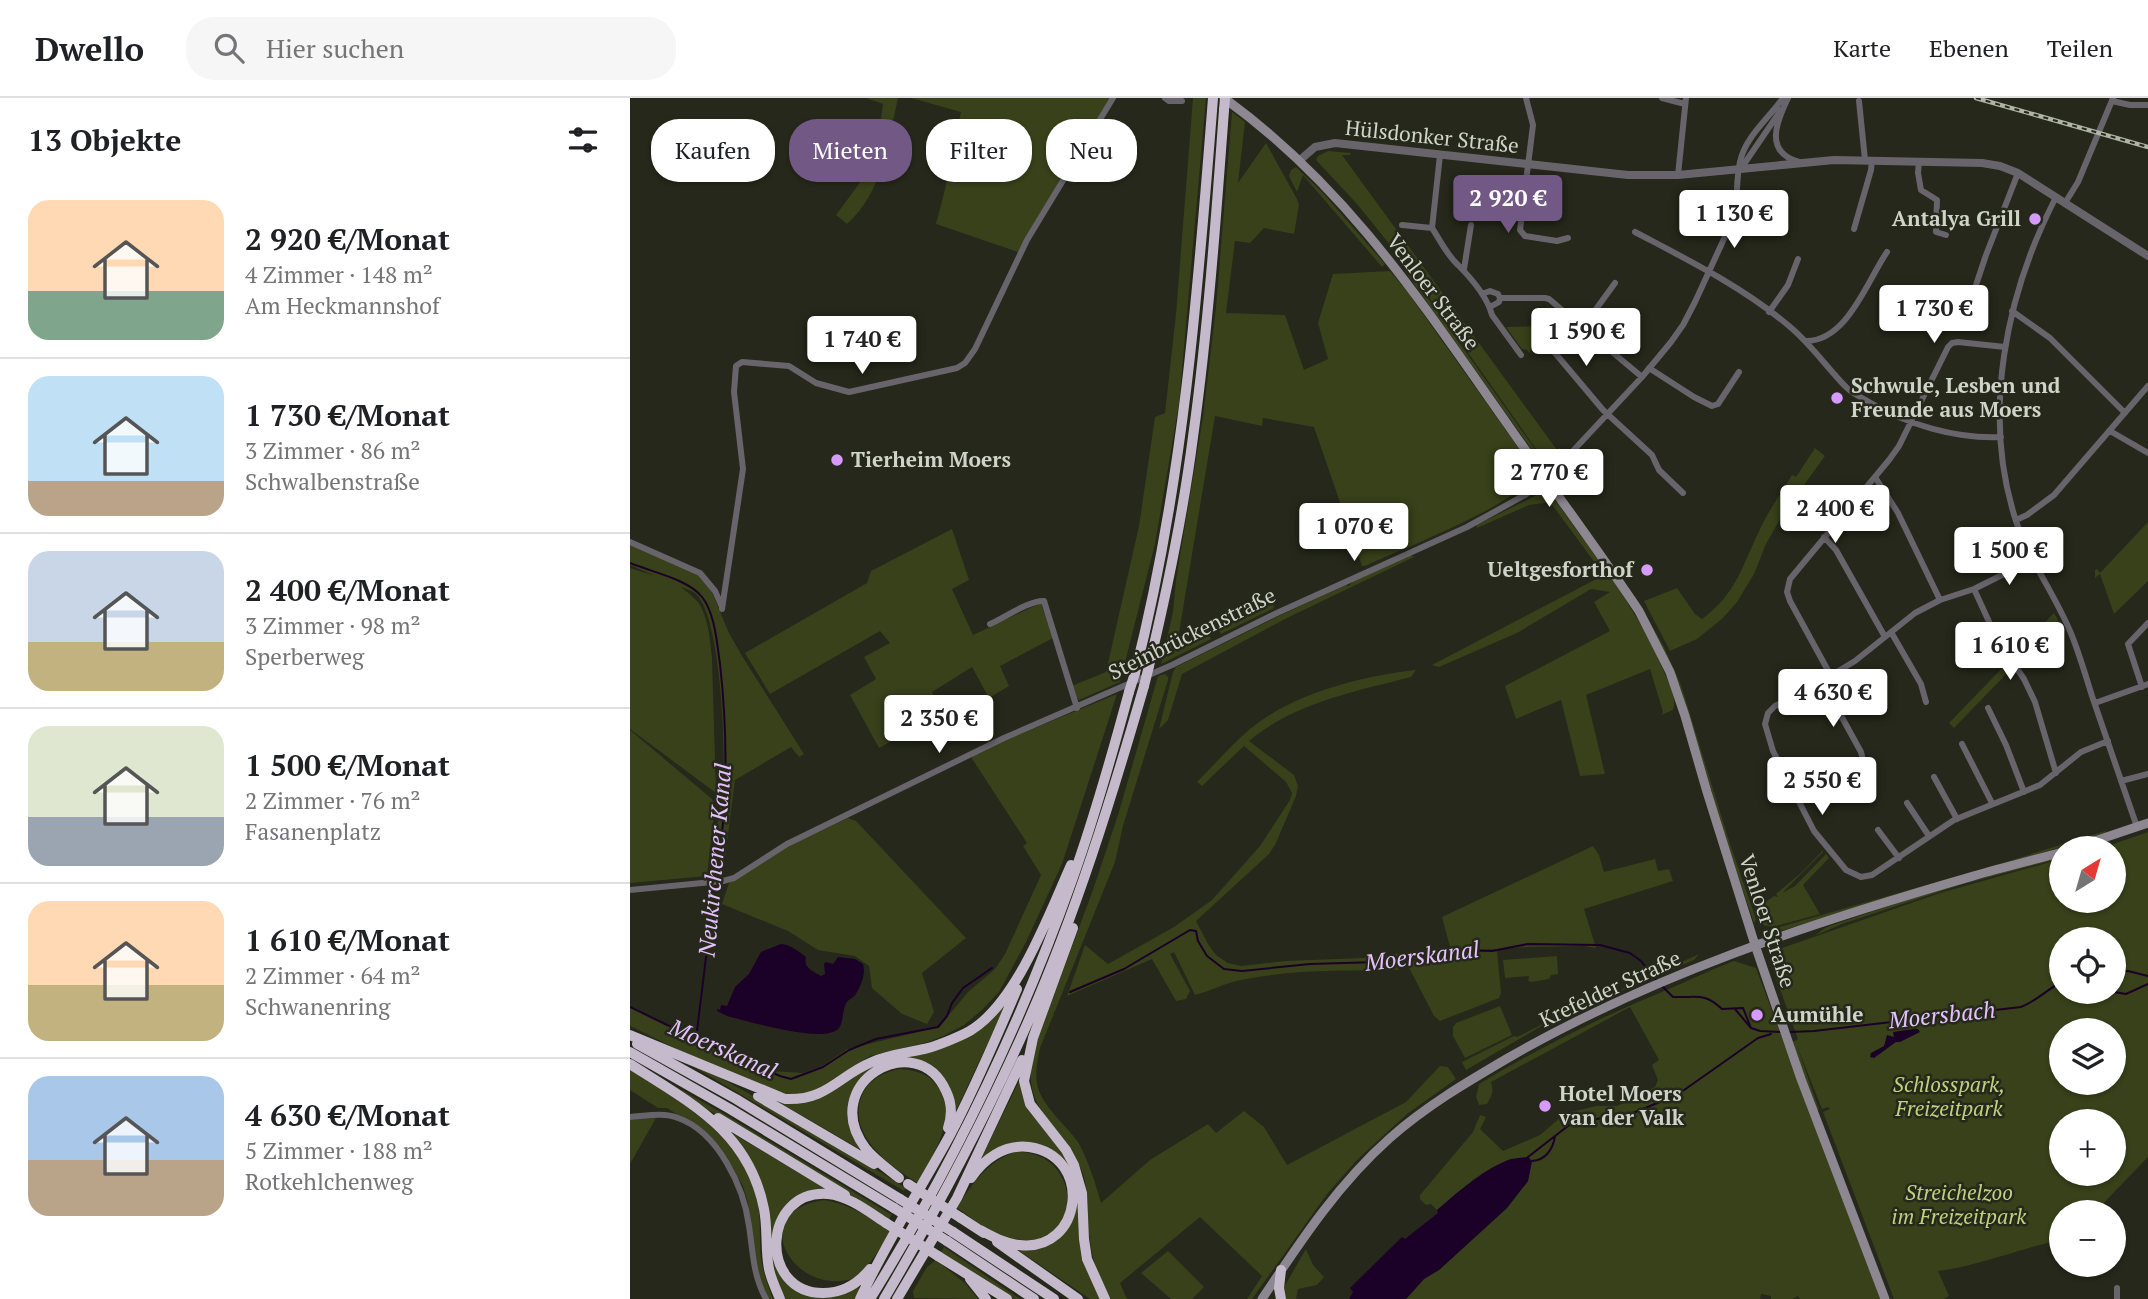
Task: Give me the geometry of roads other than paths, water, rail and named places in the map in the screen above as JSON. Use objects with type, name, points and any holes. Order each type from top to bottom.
[{"type":"highway","points":[[870,1299],[919,1216],[972,1116],[1019,1015],[1073,876],[1135,673],[1169,515],[1181,439],[1203,240],[1213,101]]},
{"type":"highway","points":[[884,1299],[929,1222],[982,1121],[1029,1020],[1084,881],[1144,686],[1178,528],[1193,439],[1210,286],[1224,102]]},
{"type":"highway","points":[[860,1299],[890,1239],[950,1134],[999,1031],[1096,804]]},
{"type":"highway","points":[[900,1299],[957,1198],[1033,1038],[1079,915],[1084,881]]},
{"type":"highway","points":[[630,1038],[678,1054],[785,1099],[807,1098],[822,1093],[871,1062],[890,1055],[928,1049],[968,1033],[1007,996],[1036,941]]},
{"type":"highway","points":[[630,1038],[736,1099],[950,1237],[1054,1299]]},
{"type":"highway","points":[[1033,1038],[1024,1073],[1025,1089],[1030,1104],[1066,1150],[1074,1165],[1082,1193],[1087,1259],[1105,1299]]},
{"type":"highway","points":[[630,1052],[897,1203]]},
{"type":"highway","points":[[678,1054],[802,1119],[904,1181],[1077,1298]]},
{"type":"highway","points":[[904,1181],[868,1152],[853,1126],[854,1099],[867,1077],[888,1065],[900,1062],[923,1067],[940,1080],[949,1097],[950,1122],[928,1172]]},
{"type":"highway","points":[[630,1063],[683,1099],[728,1134],[739,1147],[760,1192],[765,1213],[769,1271],[780,1299]]},
{"type":"highway","points":[[683,1099],[825,1182],[1007,1299]]},
{"type":"highway","points":[[957,1198],[989,1158],[1020,1146],[1036,1148],[1049,1154],[1066,1171],[1074,1196],[1072,1210],[1058,1233],[1034,1245],[1020,1246],[1003,1242],[979,1230]]},
{"type":"highway","points":[[873,1214],[845,1198],[830,1194],[816,1195],[799,1201],[789,1209],[776,1235],[775,1248],[782,1269],[798,1286],[819,1293],[838,1292],[858,1282],[868,1272],[890,1239]]},
{"type":"highway","points":[[950,1237],[1034,1299]]},
{"type":"highway","points":[[958,1268],[986,1299]]},
{"type":"highway","points":[[1281,1270],[1281,1299]]},
{"type":"main road","points":[[1224,102],[1272,135],[1300,160]]},
{"type":"main road","name":"Venloer Straße","points":[[1300,160],[1395,266],[1639,611],[1670,672],[1755,945],[1815,1115],[1885,1299]]},
{"type":"main road","points":[[2110,836],[2148,822]]},
{"type":"main road","name":"Krefelder Straße","points":[[1262,1299],[1323,1211],[1368,1159],[1407,1124],[1464,1084],[1541,1039],[1597,1011],[1755,945],[1969,877],[2049,855]]},
{"type":"main road","points":[[1749,926],[1760,935],[1775,938]]},
{"type":"street","points":[[630,542],[700,573],[715,591],[722,608],[743,469],[734,392],[738,363],[784,365],[816,383],[849,392],[957,368],[965,363],[978,342],[1027,240],[1113,98]]},
{"type":"street","points":[[1165,98],[1169,101],[1182,101]]},
{"type":"street","points":[[1525,98],[1533,125],[1520,230],[1522,234],[1557,241],[1568,238]]},
{"type":"street","points":[[1662,98],[1686,101],[1678,175]]},
{"type":"street","points":[[2065,203],[2078,182],[2113,99],[2130,105],[2148,105]]},
{"type":"street","points":[[1785,101],[1777,125],[1777,145],[1786,157],[1801,163]]},
{"type":"street","name":"Steinbrückenstraße","points":[[630,890],[734,878],[787,844],[1004,738],[1172,665],[1316,594],[1467,527],[1525,495],[1547,479],[1608,414],[1642,377],[1683,325],[1734,217],[1738,198],[1739,164],[1751,140],[1785,101]]},
{"type":"street","points":[[1854,229],[1871,170],[1858,101]]},
{"type":"street","name":"Hülsdonker Straße","points":[[1300,160],[1315,147],[1335,143],[1628,176],[1678,175],[1801,163],[1868,160],[1982,163],[2018,173],[2148,256]]},
{"type":"street","points":[[1440,155],[1432,228],[1482,294],[1492,315],[1521,355]]},
{"type":"street","points":[[1919,160],[1921,190],[1937,200],[1936,232],[1946,235]]},
{"type":"street","points":[[1971,300],[2018,173]]},
{"type":"street","points":[[2056,197],[2024,271],[2005,348],[2001,393],[2004,470],[2016,520],[2032,560],[2070,631],[2137,827]]},
{"type":"street","points":[[1402,225],[1432,228]]},
{"type":"street","points":[[1464,269],[1471,225]]},
{"type":"street","points":[[1635,232],[1709,271],[1769,312],[1805,341],[1849,390],[1884,411],[1909,422],[1962,435],[2001,437]]},
{"type":"street","points":[[1805,341],[1819,341],[1845,319],[1887,252]]},
{"type":"street","points":[[1769,312],[1787,285],[1798,259]]},
{"type":"street","points":[[1583,327],[1615,283]]},
{"type":"street","points":[[1482,294],[1494,292],[1500,298],[1545,298],[1642,377]]},
{"type":"street","points":[[1490,307],[1499,302],[1500,298]]},
{"type":"street","points":[[2012,312],[2050,338],[2125,413]]},
{"type":"street","points":[[1545,341],[1608,414],[1652,455],[1655,464],[1683,493]]},
{"type":"street","points":[[1831,677],[1790,601],[1787,592],[1790,579],[1899,446],[1952,343],[2005,348]]},
{"type":"street","points":[[1649,368],[1712,406],[1717,404],[1739,372]]},
{"type":"street","points":[[2016,520],[2054,495],[2148,387]]},
{"type":"street","points":[[2110,431],[2148,453]]},
{"type":"street","points":[[1875,477],[1898,513],[1940,600]]},
{"type":"street","points":[[1824,537],[1836,550],[1921,684],[1926,702]]},
{"type":"street","points":[[2032,560],[1974,589],[1940,600],[1915,613],[1831,677],[1775,706],[1768,713],[1765,724],[1773,751],[1815,831],[1846,870],[1861,877],[1871,876],[1957,819],[2040,785],[2081,752],[2108,741]]},
{"type":"street","points":[[1974,589],[1996,637],[2024,679],[2035,702],[2056,773]]},
{"type":"street","points":[[990,624],[1032,603],[1044,601],[1077,708]]},
{"type":"street","points":[[2095,703],[2145,685],[2128,644],[2148,623]]},
{"type":"street","points":[[1822,681],[1861,752],[1865,768]]},
{"type":"street","points":[[1988,708],[2024,792]]},
{"type":"street","points":[[1962,744],[1992,803]]},
{"type":"street","points":[[2121,781],[2148,774]]},
{"type":"street","points":[[1934,777],[1957,819]]},
{"type":"street","points":[[1907,803],[1929,836]]},
{"type":"street","points":[[1878,830],[1899,858]]},
{"type":"street","points":[[630,1116],[678,1118],[697,1129],[716,1149],[738,1184],[744,1201],[754,1265],[766,1299]]},
{"type":"street","points":[[2117,1288],[2117,1299]]},
{"type":"waterway","name":"Neukirchener Kanal","points":[[630,563],[688,585],[702,597],[713,620],[720,664],[725,745],[725,798],[716,879]]},
{"type":"waterway","name":"Neukirchener Kanal","points":[[696,1039],[715,884]]},
{"type":"waterway","name":"Moerskanal","points":[[1070,992],[1124,969],[1190,930],[1196,931],[1198,941],[1207,956],[1224,969],[1242,971],[1310,964],[1379,962],[1448,949],[1492,951],[1528,944],[1600,945],[1630,953],[1641,961],[1657,981]]},
{"type":"waterway","name":"Moerskanal","points":[[630,1007],[696,1039],[791,1079],[823,1067],[849,1050],[876,1039],[938,1027],[963,988],[992,968]]},
{"type":"waterway","name":"Moersbach","points":[[2126,971],[2148,976]]},
{"type":"waterway","name":"Moersbach","points":[[2126,994],[2148,984]]},
{"type":"waterway","name":"Moerskanal","points":[[1661,985],[1673,997],[1705,998],[1722,1009],[1743,1008],[1751,1028],[1781,1032]]},
{"type":"waterway","name":"Moersbach","points":[[1790,1032],[2021,1007],[2049,990]]},
{"type":"waterway","points":[[1735,1009],[1751,1028]]},
{"type":"waterway","points":[[1528,1157],[1573,1122],[1628,1115],[1677,1095],[1758,1038],[1771,1034]]},
{"type":"waterway","points":[[1532,1161],[1548,1153],[1555,1136]]},
{"type":"railway","points":[[1976,98],[2148,147]]},
{"type":"place","name":"Antalya Grill","points":[[2035,219]]},
{"type":"place","name":"Schwule, Lesben und Freunde aus Moers","points":[[1837,398]]},
{"type":"place","name":"Tierheim Moers","points":[[837,460]]},
{"type":"place","name":"Ueltgesforthof","points":[[1647,570]]},
{"type":"place","name":"Aumühle","points":[[1757,1015]]},
{"type":"place","name":"Hotel Moers van der Valk","points":[[1545,1106]]},
{"type":"park label","name":"Schlosspark, Freizeitpark","points":[[1949,1097]]},
{"type":"park label","name":"Streichelzoo im Freizeitpark","points":[[1959,1205]]}]
